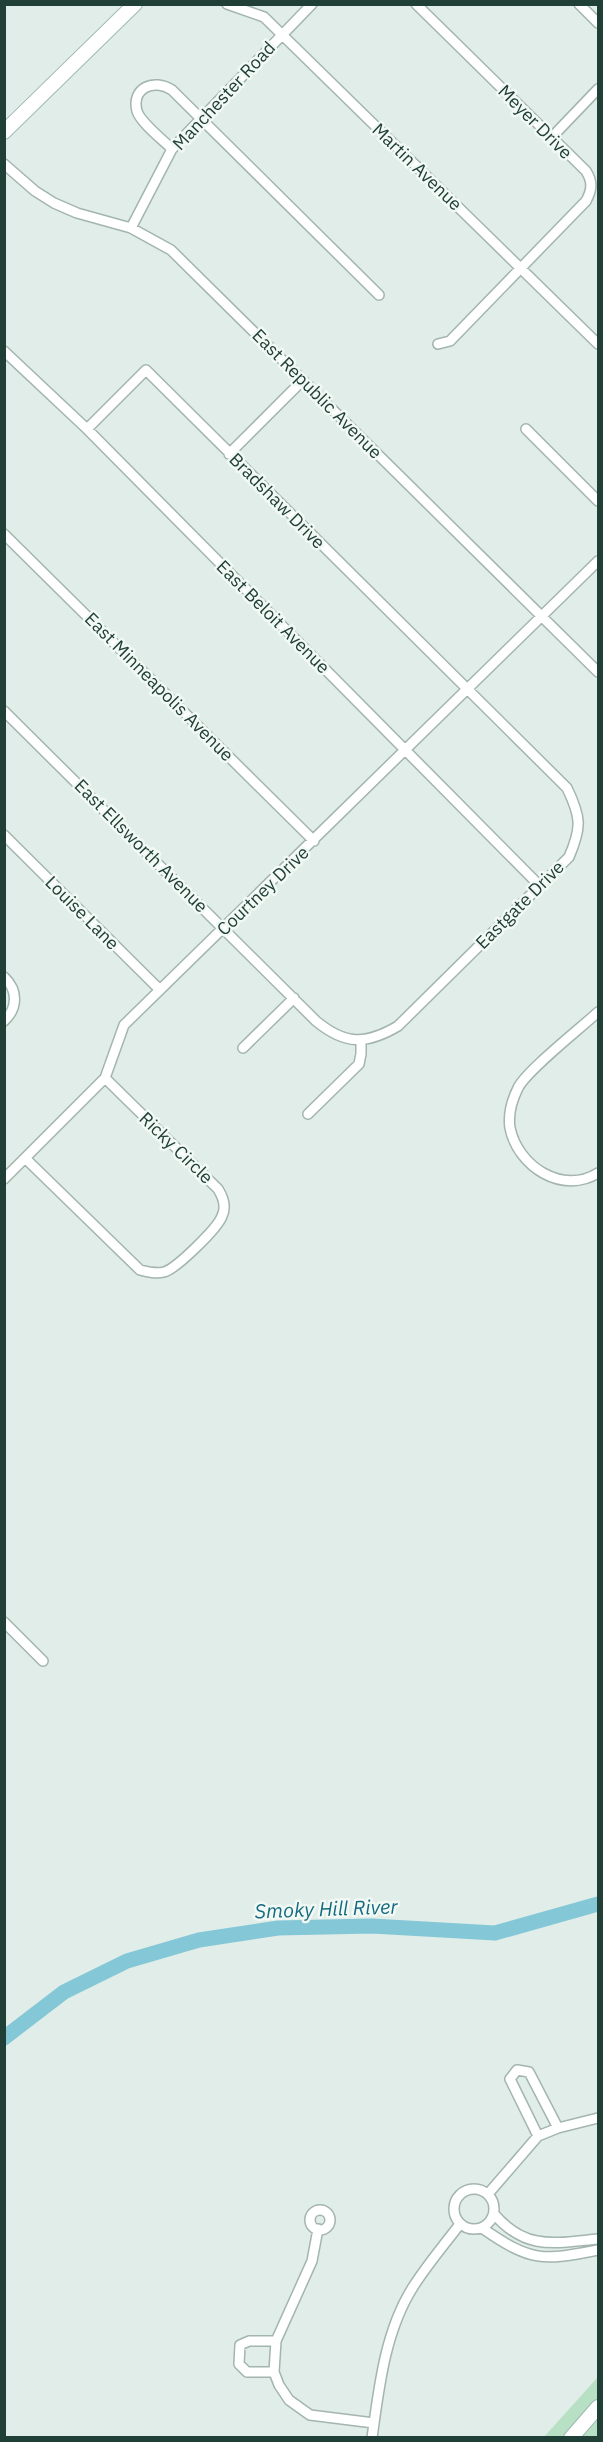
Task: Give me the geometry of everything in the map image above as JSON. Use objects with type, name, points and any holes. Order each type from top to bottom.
[{"type":"main road","points":[[4,132],[135,4]]},
{"type":"main road","points":[[571,2438],[598,2407]]},
{"type":"street","name":"Martin Avenue","points":[[227,4],[264,17],[598,344]]},
{"type":"street","name":"Manchester Road","points":[[131,228],[172,149],[312,4]]},
{"type":"street","name":"Meyer Drive","points":[[416,4],[552,137],[590,178],[590,195],[586,201],[450,341],[438,345]]},
{"type":"street","points":[[579,4],[598,23]]},
{"type":"street","points":[[172,149],[140,118],[137,110],[137,100],[141,91],[156,83],[164,85],[201,118],[379,295]]},
{"type":"street","points":[[552,137],[598,89]]},
{"type":"street","name":"East Republic Avenue","points":[[4,164],[35,191],[54,203],[77,213],[131,228],[171,250],[598,672]]},
{"type":"street","name":"East Beloit Avenue","points":[[4,351],[87,429],[540,886]]},
{"type":"street","name":"Bradshaw Drive","points":[[87,429],[146,370],[467,690]]},
{"type":"street","points":[[229,454],[303,380]]},
{"type":"street","points":[[526,429],[598,501]]},
{"type":"street","name":"East Minneapolis Avenue","points":[[4,534],[314,841]]},
{"type":"street","name":"Courtney Drive","points":[[4,1179],[105,1078],[124,1025],[225,929],[598,561]]},
{"type":"street","name":"Eastgate Drive","points":[[361,1041],[380,1036],[398,1026],[569,857],[577,839],[579,812],[567,789],[467,690]]},
{"type":"street","name":"East Ellsworth Avenue","points":[[4,711],[329,1032],[346,1039],[361,1041]]},
{"type":"street","name":"Louise Lane","points":[[4,836],[160,990]]},
{"type":"street","points":[[4,977],[14,989],[15,999],[14,1009],[4,1021]]},
{"type":"street","points":[[243,1048],[294,998]]},
{"type":"street","points":[[598,1012],[519,1085],[511,1104],[510,1127],[517,1147],[531,1165],[550,1177],[569,1181],[592,1177],[598,1173]]},
{"type":"street","points":[[308,1114],[359,1064],[361,1041]]},
{"type":"street","name":"Ricky Circle","points":[[26,1159],[140,1270],[152,1273],[165,1272],[176,1265],[217,1225],[224,1209],[224,1200],[218,1189],[105,1078]]},
{"type":"street","points":[[4,1622],[43,1662]]},
{"type":"street","points":[[538,2136],[510,2079],[517,2070],[529,2072],[558,2128]]},
{"type":"street","points":[[488,2194],[538,2136],[558,2128],[598,2118]]},
{"type":"street","points":[[475,2188],[488,2194],[494,2203],[494,2214],[488,2225],[470,2229],[460,2224],[454,2211],[457,2198],[475,2188]]},
{"type":"street","points":[[494,2214],[506,2228],[525,2239],[548,2244],[598,2239]]},
{"type":"street","points":[[372,2438],[380,2379],[393,2329],[412,2289],[460,2224]]},
{"type":"street","points":[[482,2228],[510,2247],[536,2257],[558,2258],[598,2250]]},
{"type":"street","points":[[318,2229],[312,2261],[276,2341],[274,2372],[289,2400],[310,2415],[374,2423]]},
{"type":"street","points":[[274,2372],[248,2372],[239,2364],[240,2345],[249,2341],[276,2341]]},
{"type":"green space","points":[[598,2377],[598,2437],[543,2438]]},
{"type":"waterway","name":"Smoky Hill River","points":[[4,2038],[64,1992],[127,1961],[199,1940],[278,1928],[372,1926],[495,1933],[598,1904]]}]
